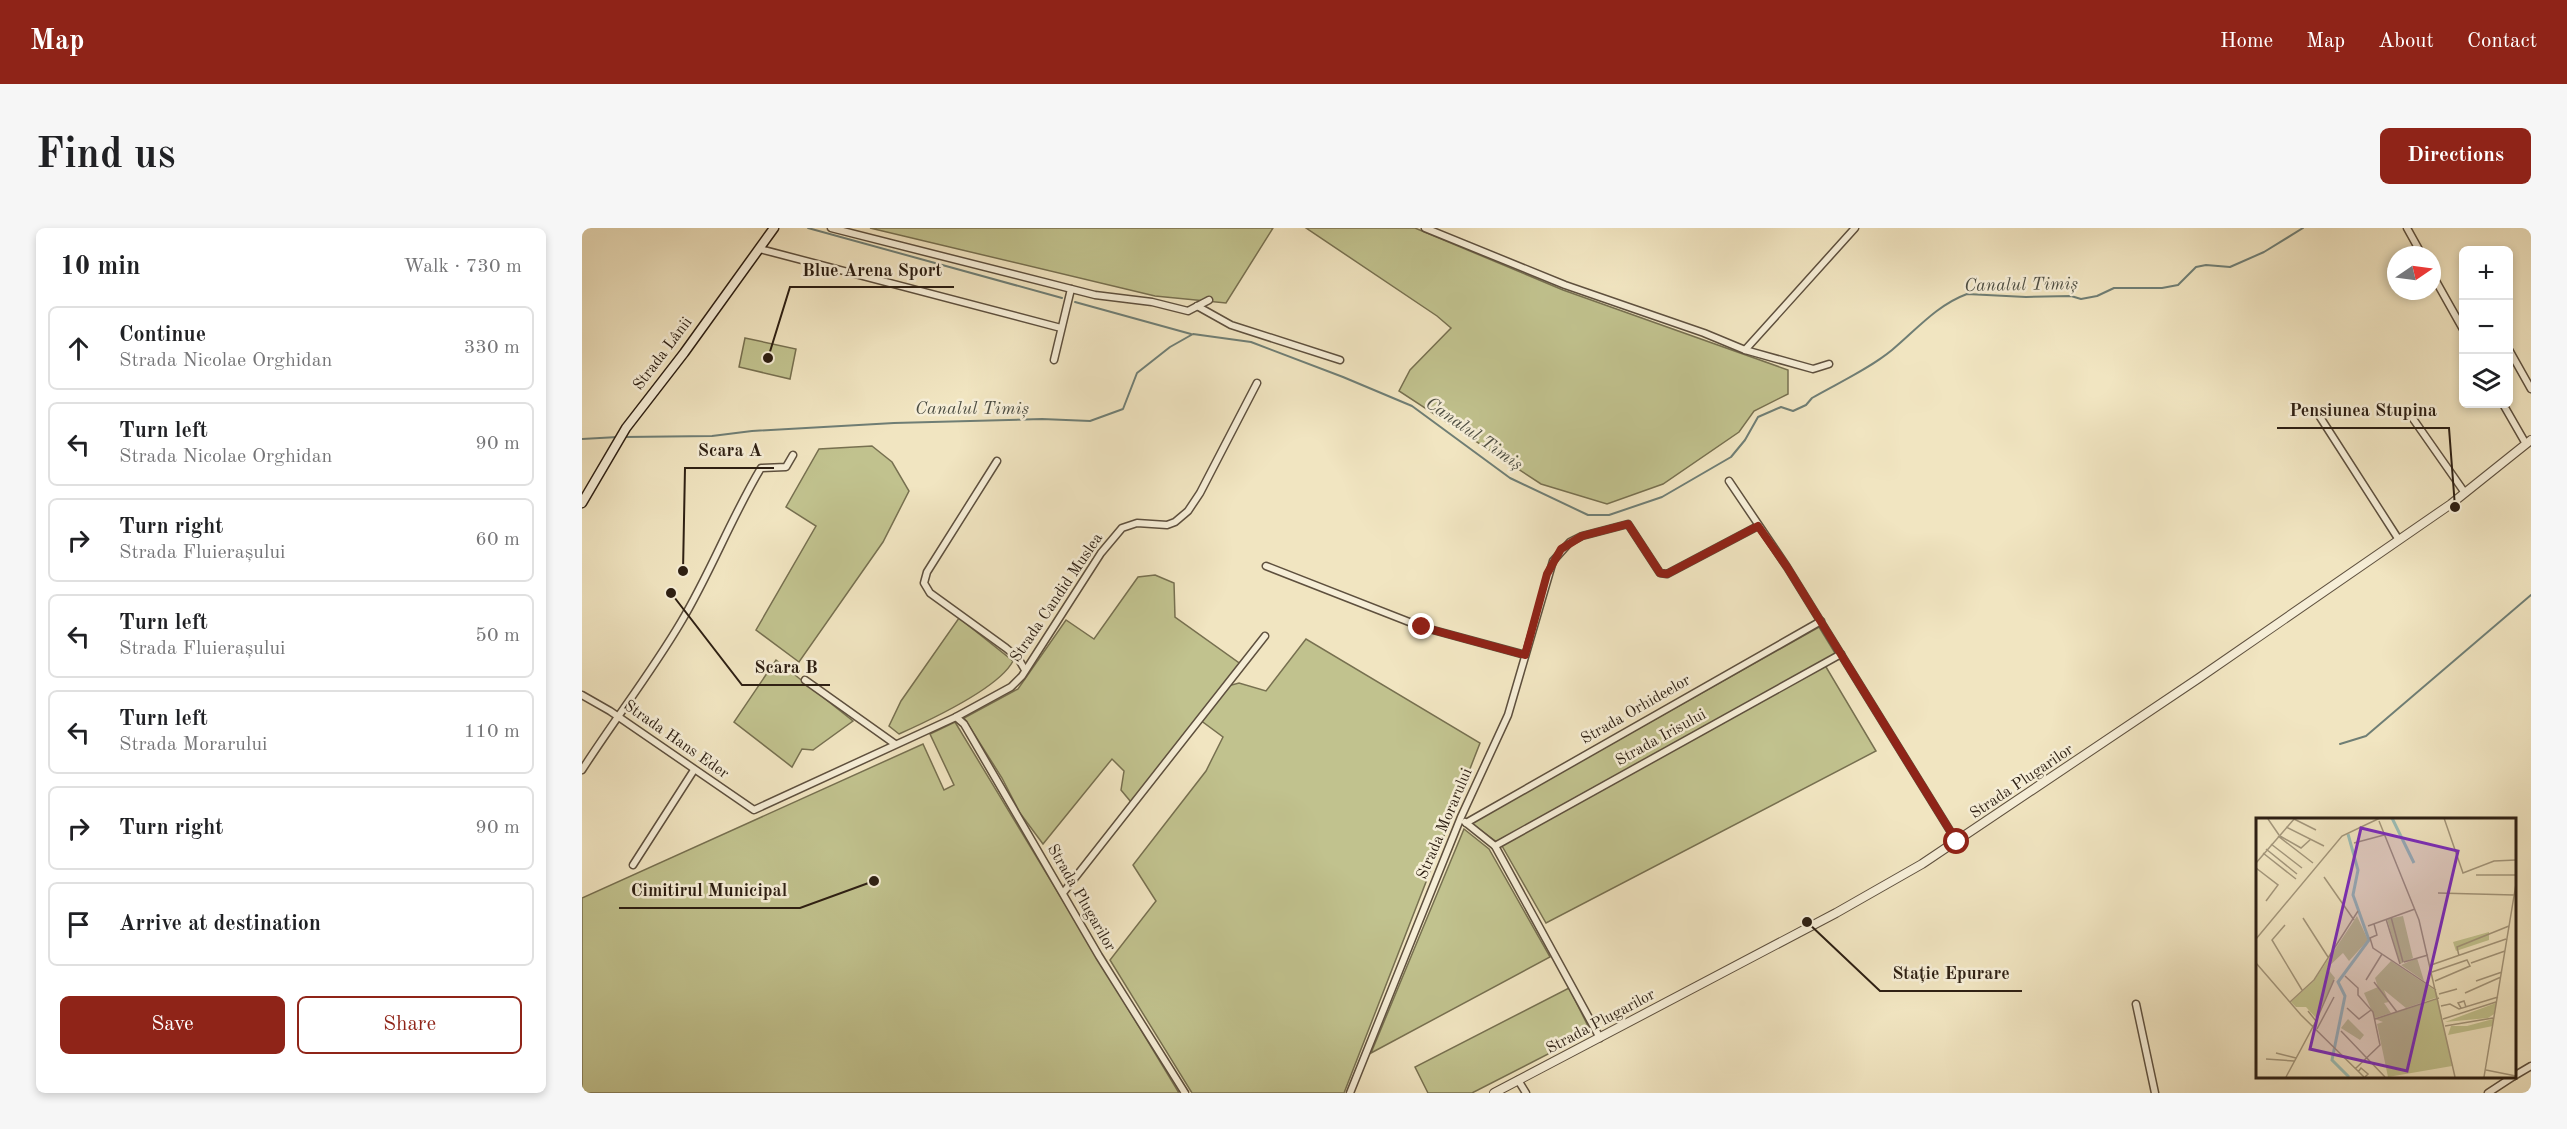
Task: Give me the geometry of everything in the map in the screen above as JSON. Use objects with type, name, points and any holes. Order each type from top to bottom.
[{"type":"main road","name":"Strada Lânii","points":[[582,503],[626,428],[774,228]]},
{"type":"street","points":[[831,228],[1095,295],[1152,302],[1188,311],[1209,300]]},
{"type":"street","points":[[1425,228],[1565,285],[1704,333],[1744,350],[1813,369],[1829,364]]},
{"type":"street","points":[[1744,350],[1855,228]]},
{"type":"street","points":[[2407,228],[2417,246]]},
{"type":"street","points":[[760,249],[1061,328]]},
{"type":"street","points":[[1054,360],[1071,289]]},
{"type":"street","points":[[2441,291],[2459,324]]},
{"type":"street","points":[[1197,306],[1231,325],[1340,360]]},
{"type":"street","points":[[2511,354],[2531,389]]},
{"type":"street","name":"Strada Candid Muslea","points":[[754,810],[956,717],[1011,687],[1025,670],[1101,553],[1122,528],[1137,523],[1167,525],[1175,522],[1188,511],[1200,494],[1257,383]]},
{"type":"street","points":[[2506,408],[2528,442]]},
{"type":"street","points":[[2409,413],[2465,493]]},
{"type":"street","points":[[2320,417],[2399,540]]},
{"type":"street","name":"Strada Plugarilor","points":[[1494,1093],[1836,913],[1957,842],[2399,540],[2465,493],[2528,442]]},
{"type":"street","points":[[582,770],[681,622],[741,502],[761,468],[786,467],[793,455]]},
{"type":"street","points":[[997,461],[927,572],[924,583],[930,593],[1013,653],[1025,670]]},
{"type":"street","points":[[1729,482],[1821,621],[1957,842]]},
{"type":"street","name":"Strada Morarului","points":[[1350,1093],[1508,715],[1552,561],[1570,542],[1625,524],[1631,526],[1660,573],[1671,573],[1758,526]]},
{"type":"street","points":[[1266,566],[1422,627],[1525,655]]},
{"type":"street","name":"Strada Orhideelor","points":[[1463,820],[1821,621]]},
{"type":"street","points":[[1063,893],[1265,636]]},
{"type":"street","name":"Strada Irisului","points":[[1495,846],[1841,654]]},
{"type":"street","points":[[806,680],[895,744]]},
{"type":"street","name":"Strada Hans Eder","points":[[582,695],[617,716],[754,810]]},
{"type":"street","name":"Strada Plugarilor","points":[[956,717],[964,724],[1063,893],[1185,1093]]},
{"type":"street","points":[[633,865],[694,770]]},
{"type":"street","points":[[1463,820],[1495,846],[1600,1038]]},
{"type":"street","points":[[2136,1004],[2155,1093]]},
{"type":"street","points":[[2516,1075],[2531,1066]]},
{"type":"street","points":[[2488,1093],[2511,1078]]},
{"type":"street","points":[[1518,1080],[1526,1093]]},
{"type":"green space","points":[[870,228],[1273,228],[1226,303],[1155,296]]},
{"type":"green space","points":[[1306,228],[1415,228],[1563,290],[1788,370],[1788,394],[1754,411],[1739,432],[1663,484],[1607,504],[1541,484],[1399,391],[1410,370],[1451,328],[1437,316]]},
{"type":"green space","points":[[745,338],[796,349],[790,379],[739,367]]},
{"type":"green space","points":[[872,446],[892,462],[909,491],[883,542],[799,662],[756,630],[816,526],[786,507],[819,449]]},
{"type":"green space","points":[[1155,575],[1174,583],[1175,617],[1242,665],[1228,686],[1239,683],[1266,691],[1306,639],[1480,743],[1344,1093],[1192,1093],[1110,960],[1156,901],[1133,865],[1206,771],[1223,737],[1200,720],[1131,802],[1121,790],[1124,771],[1112,759],[1043,844],[1020,813],[1002,778],[964,718],[1018,689],[1066,620],[1094,639],[1138,577]]},
{"type":"green space","points":[[959,618],[1013,661],[993,682],[978,693],[899,734],[889,726],[901,701]]},
{"type":"green space","points":[[1819,627],[1835,653],[1826,667],[1876,751],[1546,923],[1502,846],[1471,823]]},
{"type":"green space","points":[[776,660],[853,721],[813,750],[802,749],[792,767],[734,722]]},
{"type":"green space","points":[[955,722],[1179,1093],[582,1093],[582,898],[923,744],[944,790],[954,785],[930,734]]},
{"type":"green space","points":[[1464,829],[1489,849],[1550,957],[1371,1053]]},
{"type":"green space","points":[[1569,988],[1591,1032],[1472,1093],[1428,1093],[1415,1067]]},
{"type":"waterway","points":[[808,228],[1062,298]]},
{"type":"waterway","name":"Canalul Timiș","points":[[624,437],[712,436],[752,431],[894,423],[1042,419],[1090,421],[1123,409],[1137,373],[1170,347],[1193,334],[1251,342],[1412,406],[1510,478],[1588,515],[1609,515],[1662,497],[1731,457],[1745,440],[1758,417],[1781,407],[1793,411],[1806,405],[1812,398],[1883,357],[1936,311],[1967,294],[2026,297],[2071,296],[2081,299],[2097,296],[2114,288],[2162,288],[2178,285],[2196,267],[2206,265],[2230,267],[2264,252],[2303,228]]},
{"type":"waterway","points":[[1075,302],[1191,334]]},
{"type":"waterway","name":"Canalul Timiș","points":[[582,439],[618,437]]},
{"type":"waterway","points":[[2340,744],[2366,736],[2531,595]]},
{"type":"place","name":"Blue Arena Sport","points":[[768,358]]},
{"type":"place","name":"Pensiunea Stupina","points":[[2455,507]]},
{"type":"place","name":"Scara A","points":[[683,571]]},
{"type":"place","name":"Scara B","points":[[671,593]]},
{"type":"place","name":"Cimitirul Municipal","points":[[874,881]]},
{"type":"place","name":"Stație Epurare","points":[[1807,922]]},
{"type":"route","points":[[1422,627],[1525,655],[1552,561],[1570,542],[1582,536],[1628,524],[1660,573],[1667,574],[1758,526],[1787,567],[1957,842]]}]
